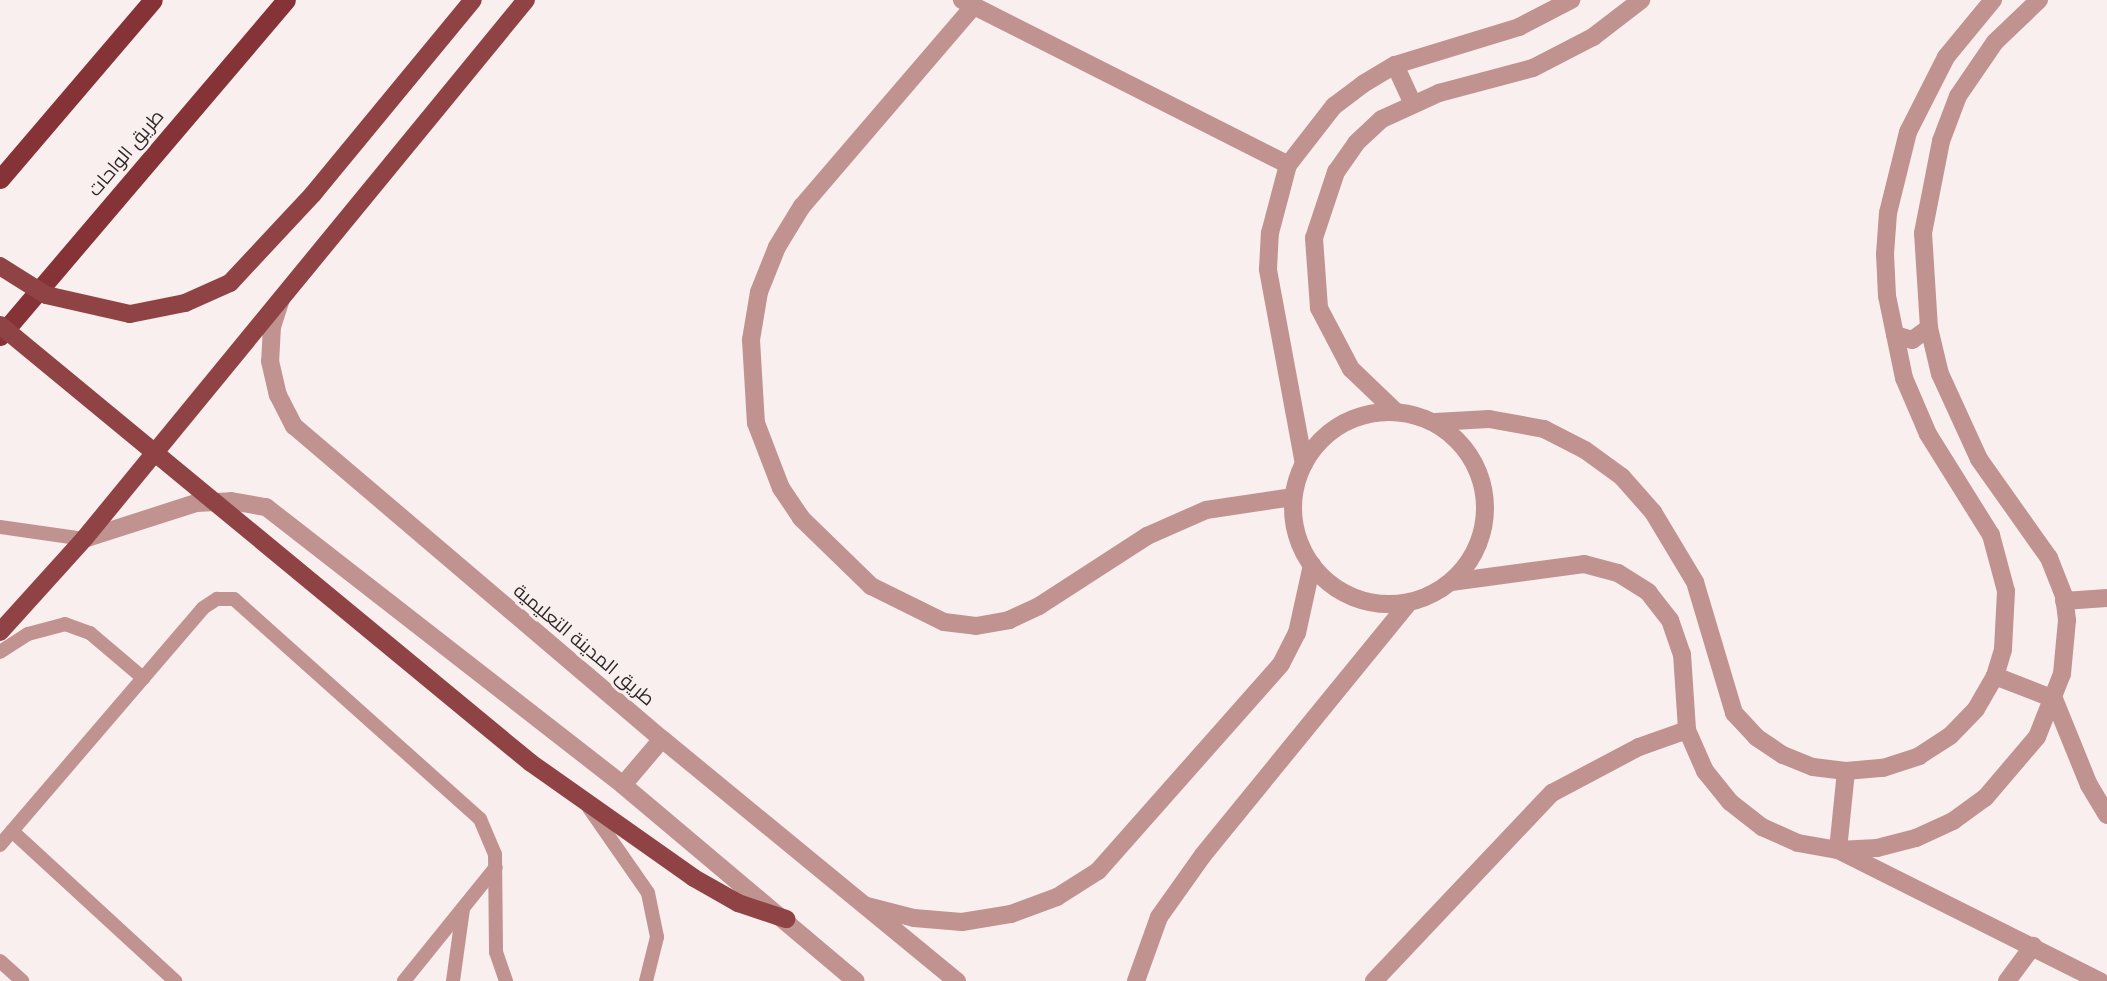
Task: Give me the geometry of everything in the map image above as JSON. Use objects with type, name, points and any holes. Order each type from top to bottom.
[{"type":"highway","points":[[0,180],[153,0]]},
{"type":"highway","name":"طريق الواحات","points":[[0,336],[286,0]]},
{"type":"main road","points":[[0,266],[46,296],[130,314],[185,303],[230,283],[281,231],[473,0]]},
{"type":"main road","points":[[0,632],[84,539],[283,293],[526,0]]},
{"type":"main road","points":[[0,325],[531,763],[715,891],[786,919]]},
{"type":"street","points":[[1304,464],[1268,269],[1270,233],[1288,165],[1334,106],[1395,65],[1519,27],[1571,0]]},
{"type":"street","points":[[1395,411],[1351,369],[1332,340],[1319,307],[1313,247],[1322,204],[1336,172],[1381,119],[1412,103],[1533,68],[1593,37],[1641,0]]},
{"type":"street","points":[[1993,0],[1946,57],[1925,94],[1896,172],[1885,254],[1895,335],[1915,406],[1943,461],[1978,510],[2000,562],[2006,620],[1995,676],[1976,709],[1950,736],[1907,760],[1846,771],[1814,767],[1783,755],[1756,737],[1734,713],[1695,582],[1653,512],[1622,477],[1586,450],[1544,429],[1489,419],[1435,422],[1395,411],[1352,418],[1316,445],[1304,464],[1293,497],[1296,533],[1312,565],[1348,595],[1378,604],[1409,602],[1451,582],[1584,564],[1618,573],[1648,592],[1670,620],[1682,654],[1687,730],[1705,771],[1730,802],[1762,827],[1798,843],[1838,850],[1877,848],[1916,838],[1953,821],[2014,769],[2037,737],[2054,699],[2066,648],[2064,601],[2049,558],[1979,459],[1960,423],[1929,328],[1923,233],[1941,141],[1958,96],[1995,42],[2039,0]]},
{"type":"street","points":[[1288,165],[967,4],[802,206],[776,247],[759,292],[751,340],[756,423],[780,488],[801,518],[871,586],[943,622],[976,626],[1009,620],[1039,606],[1147,536],[1206,510],[1293,497]]},
{"type":"street","points":[[1395,65],[1412,103]]},
{"type":"street","name":"طريق المدينة التعليمية","points":[[283,293],[272,326],[270,361],[278,395],[295,426],[662,739],[957,981]]},
{"type":"street","points":[[1895,335],[1912,340],[1929,328]]},
{"type":"street","points":[[1435,422],[1460,442],[1478,467],[1486,509],[1476,549],[1451,582]]},
{"type":"street","points":[[84,539],[196,503],[231,501],[266,507],[622,785],[786,919],[856,981]]},
{"type":"street","points":[[867,905],[914,918],[975,920],[1011,914],[1057,897],[1098,871],[1282,664],[1297,633],[1312,565]]},
{"type":"street","points":[[2064,601],[2107,598]]},
{"type":"street","points":[[1136,981],[1159,917],[1203,855],[1409,602]]},
{"type":"street","points":[[1995,676],[2054,699],[2089,785],[2107,815]]},
{"type":"street","points":[[1374,981],[1552,793],[1639,747],[1687,730]]},
{"type":"street","points":[[622,785],[662,739]]},
{"type":"street","points":[[1838,850],[1846,771]]},
{"type":"street","points":[[1838,850],[2100,981]]},
{"type":"street","points":[[2007,981],[2032,946]]},
{"type":"lane","points":[[0,527],[84,539]]},
{"type":"lane","points":[[0,845],[209,602],[234,599],[471,809],[487,830],[496,867],[496,951],[506,981]]},
{"type":"lane","points":[[0,652],[28,634],[65,624],[90,633],[143,678]]},
{"type":"lane","points":[[585,801],[648,893],[657,937],[646,981]]},
{"type":"lane","points":[[12,831],[175,981]]},
{"type":"lane","points":[[404,981],[496,867]]},
{"type":"lane","points":[[453,981],[463,909]]},
{"type":"lane","points":[[0,961],[22,981]]}]
